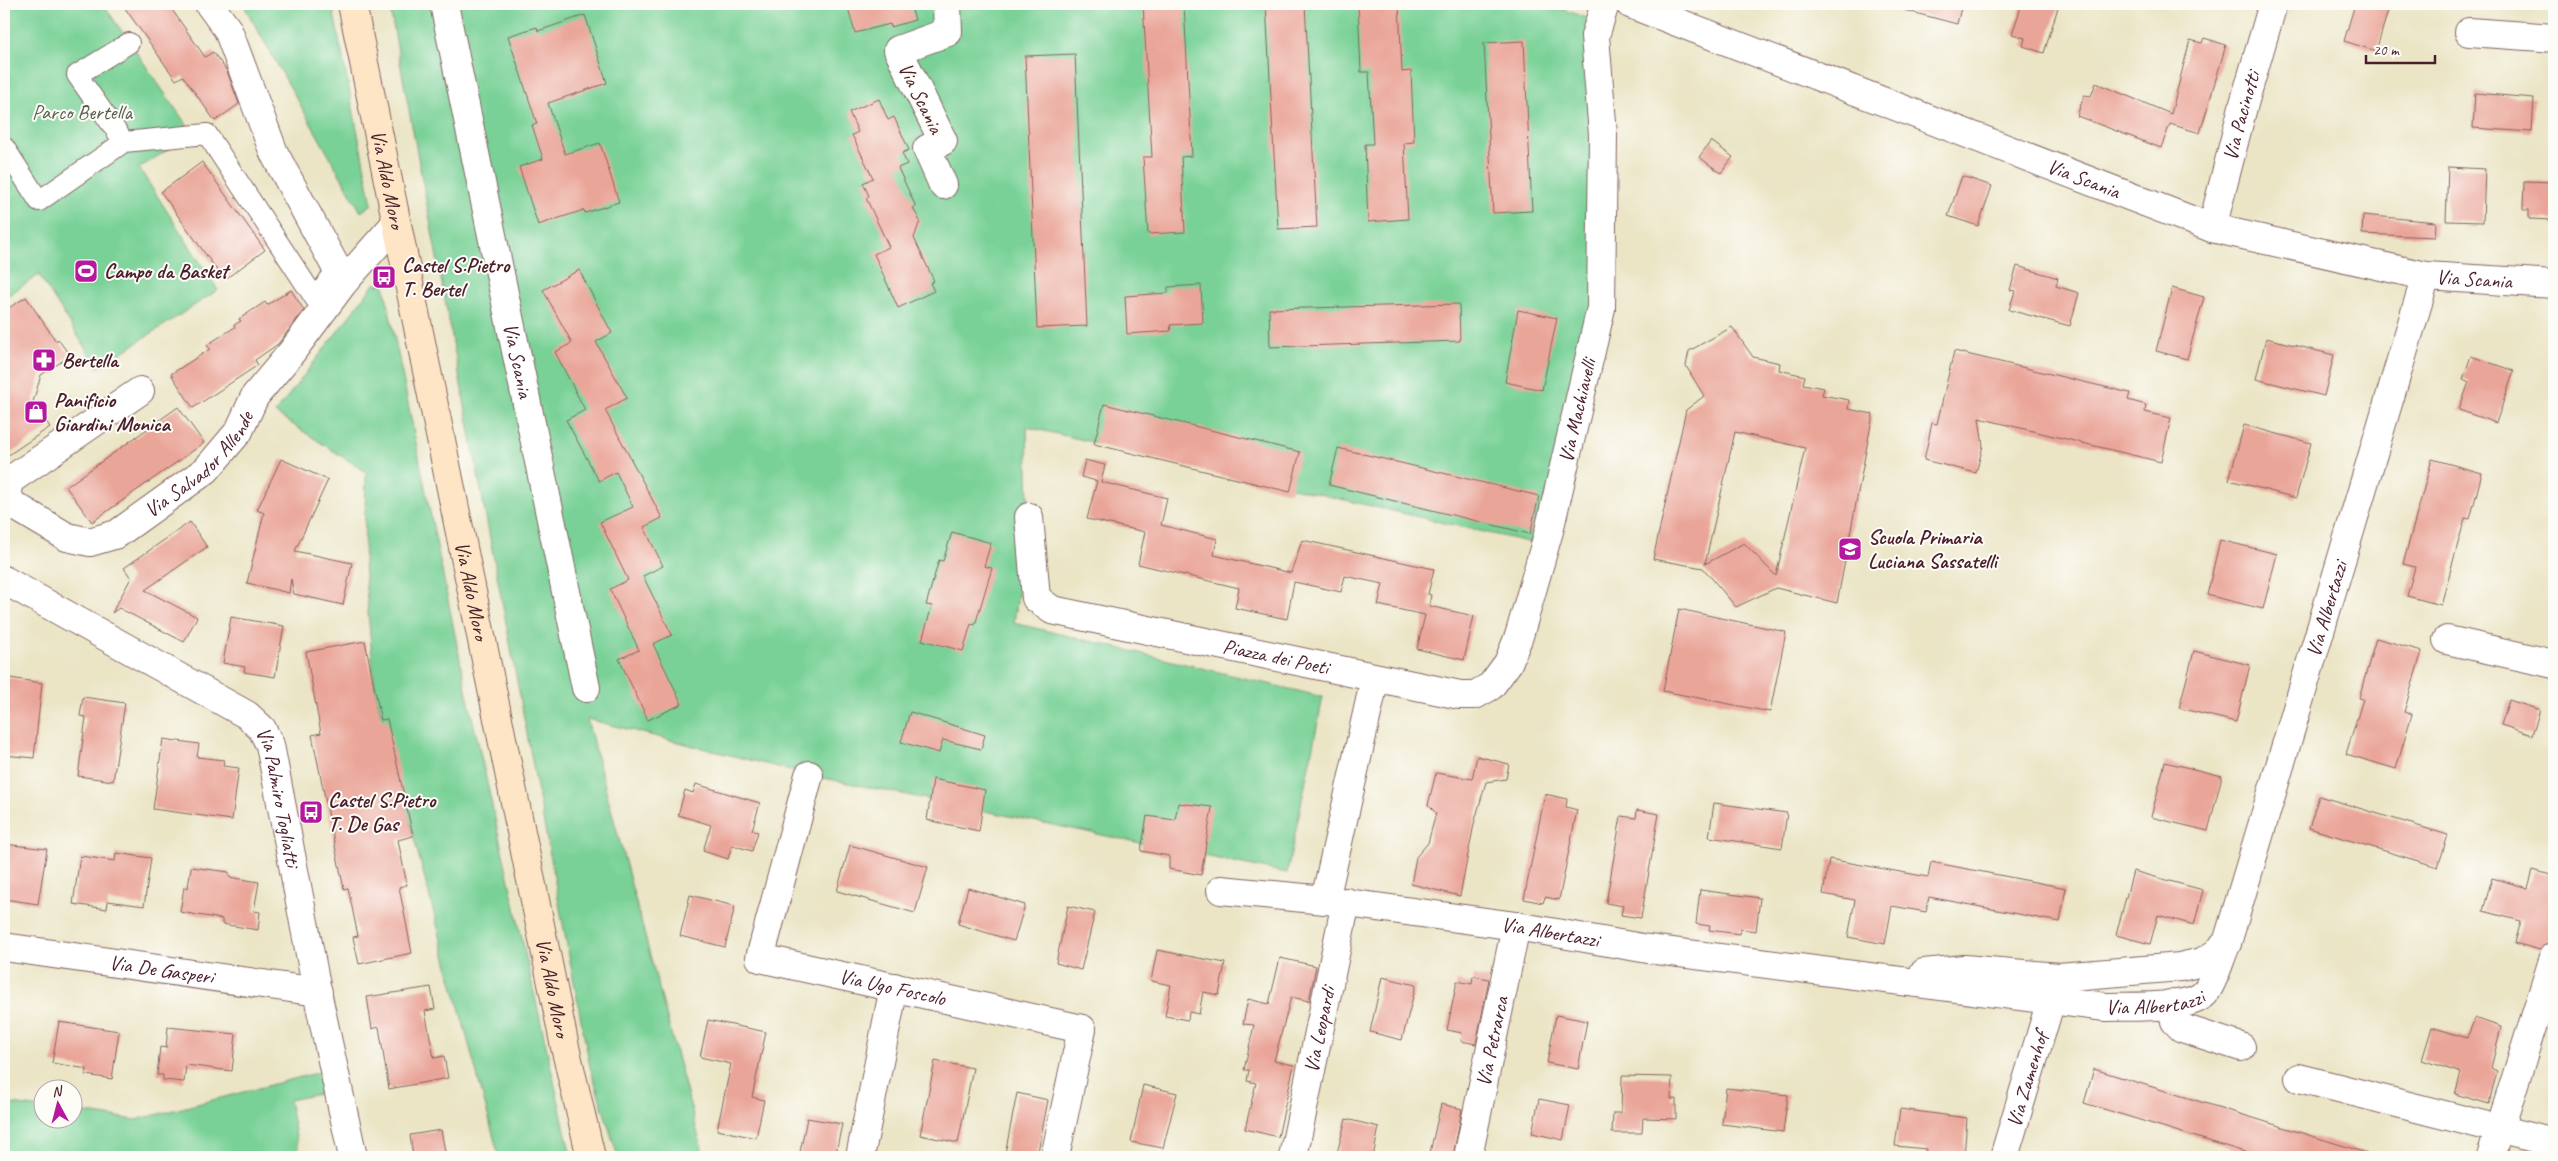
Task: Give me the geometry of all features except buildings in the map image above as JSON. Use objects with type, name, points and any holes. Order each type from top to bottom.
[{"type":"main road","name":"Via Aldo Moro","points":[[354,13],[565,1048],[591,1157]]},
{"type":"street","points":[[209,4],[228,30],[274,153],[345,270]]},
{"type":"street","name":"Via Scania","points":[[444,4],[586,688]]},
{"type":"street","name":"Via Scania","points":[[943,185],[927,149],[943,141],[898,50],[948,32],[946,4]]},
{"type":"street","name":"Via Machiavelli","points":[[1375,678],[1460,695],[1475,695],[1491,686],[1508,663],[1519,636],[1549,531],[1601,308],[1603,135],[1595,36],[1605,4]]},
{"type":"street","name":"Via Scania","points":[[1630,4],[2212,228],[2426,276],[2554,284]]},
{"type":"street","name":"Via Pacinotti","points":[[2212,228],[2242,106],[2272,4]]},
{"type":"street","points":[[2469,32],[2554,38]]},
{"type":"street","points":[[124,142],[77,75],[129,43]]},
{"type":"street","points":[[4,147],[39,202],[124,142],[207,134],[316,300],[345,270],[403,260]]},
{"type":"street","name":"Via Salvador Allende","points":[[7,505],[67,537],[90,542],[117,534],[206,470],[239,431],[255,396],[291,353],[345,270],[396,223]]},
{"type":"street","name":"Via Albertazzi","points":[[2055,989],[2106,1007],[2170,1004],[2193,1000],[2205,993],[2226,943],[2426,276]]},
{"type":"street","points":[[7,505],[6,483],[140,391]]},
{"type":"street","name":"Piazza dei Poeti","points":[[1029,517],[1036,598],[1052,610],[1375,678]]},
{"type":"street","name":"Via Palmiro Togliatti","points":[[4,580],[247,716],[262,729],[270,745],[318,992],[353,1157]]},
{"type":"street","points":[[2447,640],[2554,664]]},
{"type":"street","points":[[1335,901],[1375,678]]},
{"type":"street","name":"Via Ugo Foscolo","points":[[809,775],[760,958],[1082,1029],[1055,1157]]},
{"type":"street","name":"Via Albertazzi","points":[[1221,890],[1335,901],[1516,926],[1648,949],[1879,978],[2055,989],[2202,962],[2226,943]]},
{"type":"street","name":"Via Leopardi","points":[[1293,1157],[1335,901]]},
{"type":"street","name":"Via Petrarca","points":[[1468,1157],[1516,926]]},
{"type":"street","name":"Via De Gasperi","points":[[4,947],[318,992]]},
{"type":"street","points":[[2491,1157],[2554,957]]},
{"type":"street","points":[[860,1157],[894,987]]},
{"type":"street","name":"Via Zamenhof","points":[[2004,1157],[2055,989]]},
{"type":"street","points":[[2170,1004],[2175,1021],[2182,1028],[2241,1047]]},
{"type":"street","points":[[2299,1078],[2554,1143]]},
{"type":"green space","name":"Parco Bertella","points":[[4,4],[103,4],[193,134],[139,168],[218,290],[98,368],[39,275],[4,298]]},
{"type":"green space","points":[[243,4],[332,4],[372,204],[361,212]]},
{"type":"green space","points":[[389,4],[1550,4],[1599,23],[1601,308],[1545,546],[1027,427],[1029,517],[1014,623],[1323,697],[1287,873],[809,775],[587,719],[704,1157],[618,1157],[590,1067]]},
{"type":"green space","points":[[374,284],[384,285],[467,694],[571,1157],[499,1157],[375,692],[364,565],[366,472],[275,413]]},
{"type":"green space","points":[[324,1071],[329,1092],[289,1100],[300,1157],[4,1157],[4,1103],[32,1107],[32,1128],[82,1128],[82,1112],[136,1120]]},
{"type":"place","name":"Campo da Basket","points":[[86,271]]},
{"type":"place","name":"Castel S.Pietro T. Bertel","points":[[384,277]]},
{"type":"place","name":"Bertella","points":[[44,360]]},
{"type":"place","name":"Panificio Giardini Monica","points":[[36,412]]},
{"type":"place","name":"Scuola Primaria Luciana Sassatelli","points":[[1850,549]]},
{"type":"place","name":"Castel S.Pietro T. De Gas","points":[[311,812]]}]
